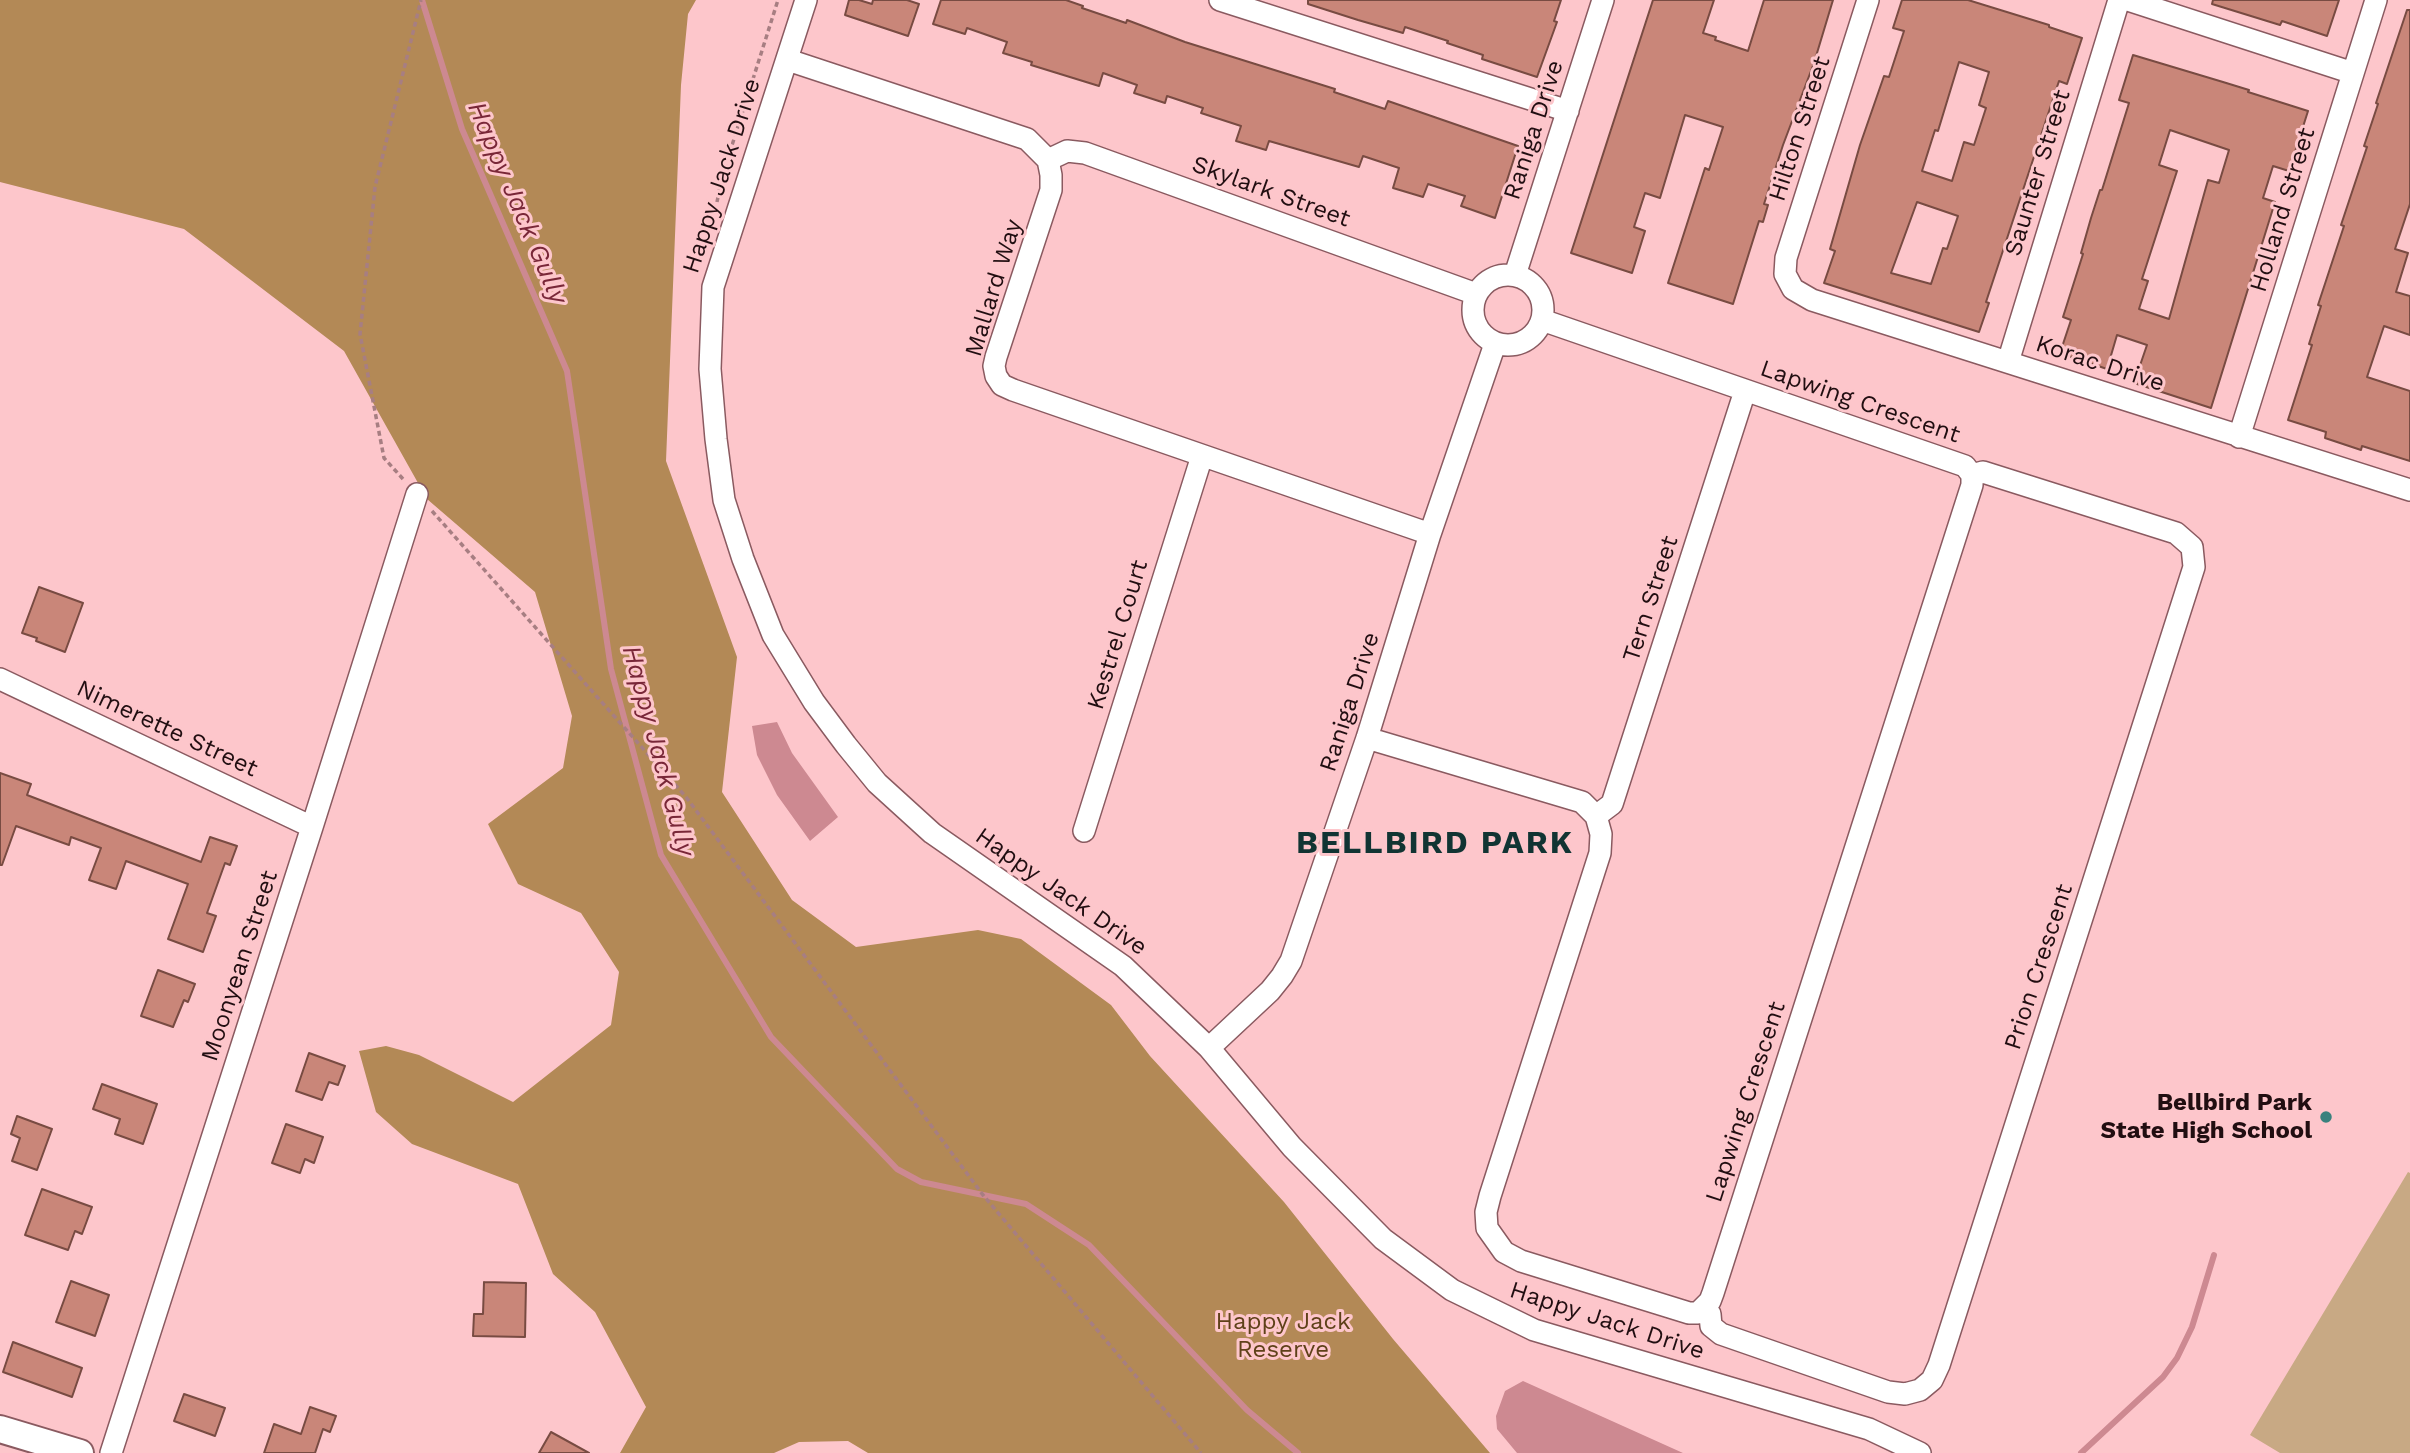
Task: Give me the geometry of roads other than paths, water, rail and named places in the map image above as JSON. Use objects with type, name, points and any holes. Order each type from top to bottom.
[{"type":"street","name":"Happy Jack Drive","points":[[806,0],[713,287],[710,369],[724,500],[743,559],[773,635],[814,702],[877,783],[932,833],[1123,966],[1209,1048],[1292,1147],[1383,1239],[1452,1290],[1534,1330],[1869,1429],[1920,1453]]},
{"type":"street","points":[[1220,0],[1568,111]]},
{"type":"street","name":"Raniga Drive","points":[[1515,275],[1603,0]]},
{"type":"street","name":"Hilton Street","points":[[1785,274],[1786,258],[1868,0]]},
{"type":"street","name":"Saunter Street","points":[[2008,362],[2119,0]]},
{"type":"street","points":[[2127,0],[2353,73]]},
{"type":"street","name":"Holland Street","points":[[2239,436],[2376,0]]},
{"type":"street","points":[[788,60],[1027,139],[1048,160]]},
{"type":"street","name":"Skylark Street","points":[[1048,160],[1067,151],[1085,153],[1476,294]]},
{"type":"street","name":"Mallard Way","points":[[1048,160],[1051,190],[996,356],[996,376],[1003,385],[1430,534]]},
{"type":"street","name":"Korac Drive","points":[[1785,274],[1793,289],[1812,300],[2410,490]]},
{"type":"street","points":[[1515,275],[1525,279],[1535,287],[1541,297],[1542,320],[1537,331],[1529,339],[1507,346],[1495,344],[1485,338],[1477,329],[1473,318],[1472,306],[1476,294],[1482,285],[1492,278],[1515,275]]},
{"type":"street","name":"Lapwing Crescent","points":[[1542,320],[1965,466],[1972,475],[1972,485],[1710,1301],[1705,1308]]},
{"type":"street","name":"Raniga Drive","points":[[1209,1048],[1270,991],[1291,961],[1367,738],[1430,534],[1495,344]]},
{"type":"street","name":"Tern Street","points":[[1596,816],[1612,804],[1745,391]]},
{"type":"street","name":"Kestrel Court","points":[[1084,831],[1202,456]]},
{"type":"street","name":"Prion Crescent","points":[[1705,1308],[1710,1314],[1711,1326],[1721,1334],[1888,1392],[1905,1394],[1920,1390],[1932,1380],[1948,1338],[2194,568],[2192,547],[2176,533],[1983,472],[1972,475]]},
{"type":"street","name":"Moonyean Street","points":[[111,1453],[417,494]]},
{"type":"street","name":"Nimerette Street","points":[[0,679],[312,827]]},
{"type":"street","points":[[1367,738],[1582,802],[1596,816],[1601,834],[1600,853],[1490,1196],[1486,1212],[1488,1228],[1504,1252],[1521,1261],[1689,1313],[1698,1313],[1705,1308]]},
{"type":"street","points":[[0,1429],[80,1453]]},
{"type":"waterway","name":"Happy Jack Gully","points":[[422,0],[462,129],[567,371],[611,669],[661,855],[771,1037],[897,1169],[921,1182],[1026,1204],[1089,1245],[1247,1410],[1298,1453]]},
{"type":"waterway","points":[[2081,1453],[2163,1377],[2177,1358],[2192,1327],[2214,1255]]},
{"type":"place","name":"Bellbird Park State High School","points":[[2326,1117]]},
{"type":"district","name":"BELLBIRD PARK","points":[[1435,844]]},
{"type":"park label","name":"Happy Jack Reserve","points":[[1283,1336]]}]
